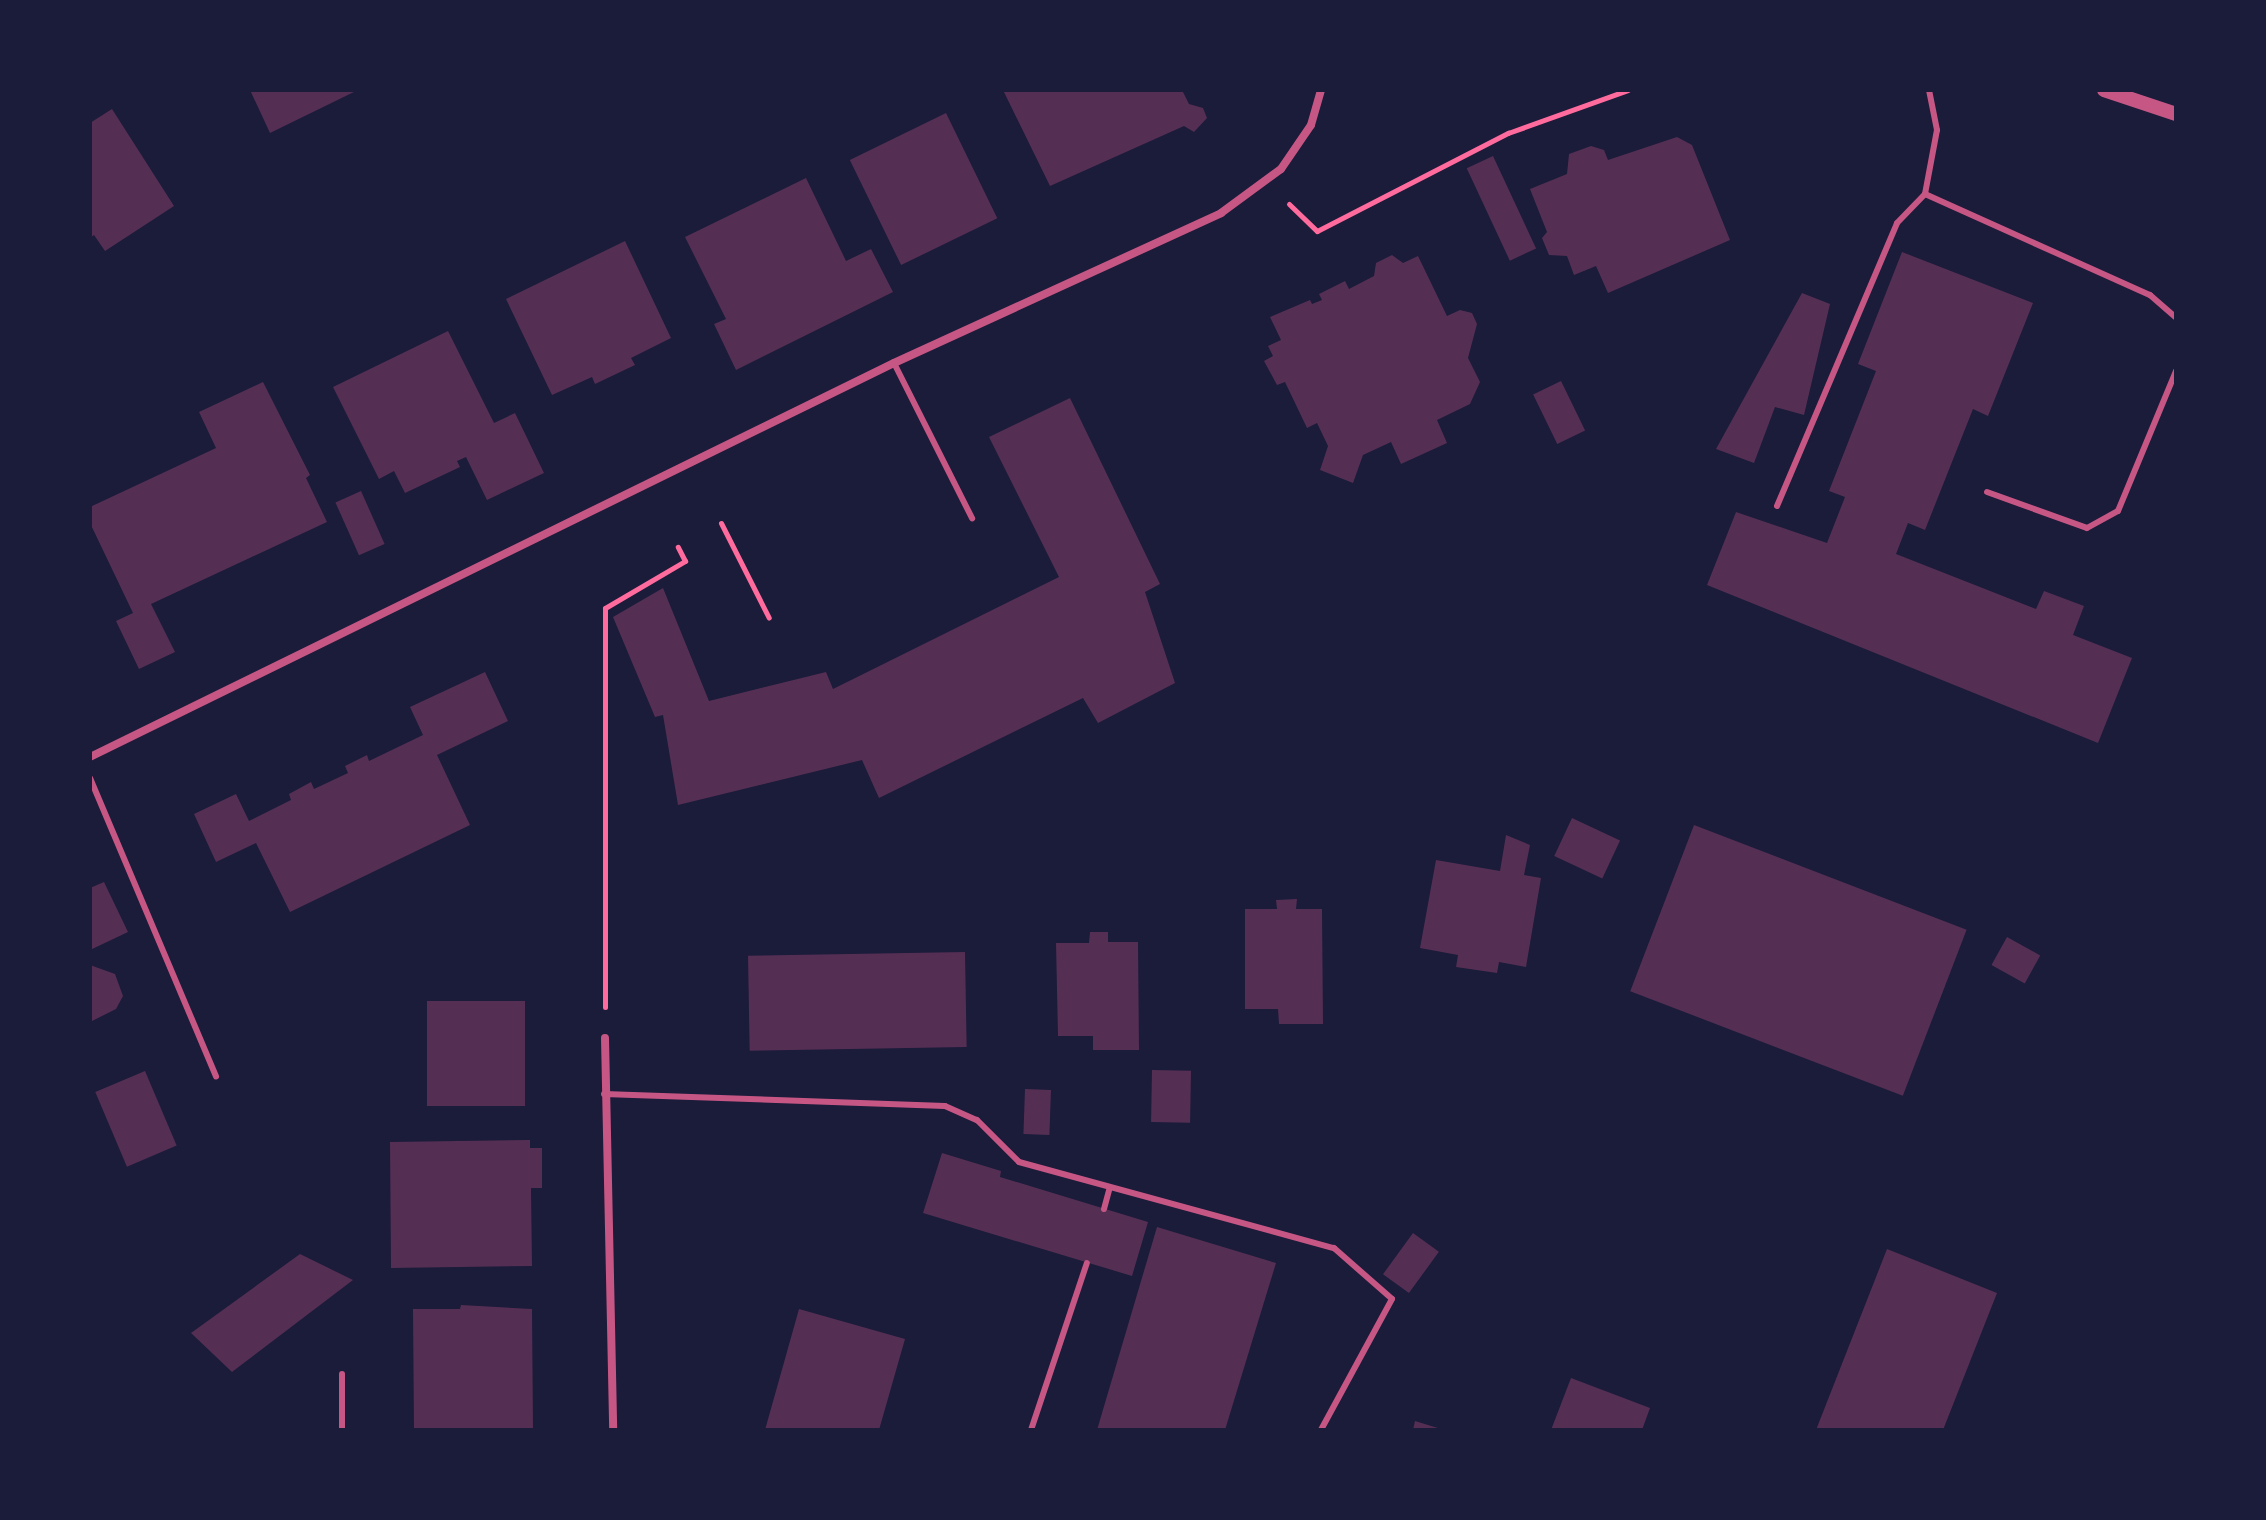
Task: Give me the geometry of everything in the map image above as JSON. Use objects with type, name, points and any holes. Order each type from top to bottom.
[{"type":"street","points":[[90,757],[894,363],[1221,213],[1281,169],[1311,125],[1321,90]]},
{"type":"street","points":[[2104,90],[2176,114]]},
{"type":"street","points":[[605,1038],[613,1430]]},
{"type":"lane","points":[[1777,506],[1897,223],[1925,194],[1937,130],[1929,90]]},
{"type":"lane","points":[[1925,194],[2150,295],[2176,318]]},
{"type":"lane","points":[[894,363],[972,518]]},
{"type":"lane","points":[[1987,492],[2087,528],[2118,511],[2176,371]]},
{"type":"lane","points":[[90,778],[216,1077]]},
{"type":"lane","points":[[604,1094],[903,1101],[945,1106],[977,1120],[1019,1162],[1109,1190],[1334,1248],[1392,1299],[1321,1430]]},
{"type":"lane","points":[[1104,1209],[1109,1190]]},
{"type":"lane","points":[[1031,1430],[1087,1263]]},
{"type":"lane","points":[[342,1374],[342,1430]]},
{"type":"path","points":[[1265,181],[1317,231],[1508,133],[1628,90]]},
{"type":"path","points":[[721,523],[769,618]]},
{"type":"path","points":[[605,1038],[605,608],[685,561],[678,547]]},
{"type":"building","points":[[250,90],[358,90],[270,133]]},
{"type":"building","points":[[1003,90],[1182,90],[1189,104],[1203,108],[1207,118],[1194,132],[1184,126],[1050,186]]},
{"type":"building","points":[[112,109],[174,206],[105,251],[94,235],[90,238],[90,123]]},
{"type":"building","points":[[946,113],[997,218],[901,265],[850,160]]},
{"type":"building","points":[[1677,137],[1692,145],[1730,240],[1608,293],[1596,266],[1574,275],[1567,256],[1549,255],[1542,238],[1547,232],[1530,189],[1567,174],[1569,154],[1591,146],[1604,150],[1608,160]]},
{"type":"building","points":[[1493,156],[1536,248],[1510,261],[1467,168]]},
{"type":"building","points":[[806,178],[846,261],[871,249],[893,292],[736,370],[714,324],[726,319],[685,237]]},
{"type":"building","points":[[625,241],[671,338],[631,358],[635,365],[595,384],[592,377],[552,395],[506,299]]},
{"type":"building","points":[[1902,252],[2033,303],[1988,416],[1973,409],[1925,530],[1908,523],[1896,554],[2036,609],[2044,591],[2084,606],[2073,635],[2132,658],[2098,743],[1707,585],[1736,512],[1827,543],[1845,497],[1829,491],[1876,371],[1858,364]]},
{"type":"building","points":[[1392,255],[1403,263],[1418,256],[1447,316],[1460,310],[1472,313],[1477,324],[1468,358],[1480,382],[1470,404],[1437,420],[1447,443],[1401,464],[1391,442],[1363,455],[1353,483],[1320,470],[1328,446],[1317,423],[1307,428],[1285,382],[1277,385],[1264,361],[1273,356],[1268,346],[1281,340],[1270,317],[1310,300],[1312,304],[1322,300],[1319,294],[1345,281],[1349,289],[1374,276],[1376,263]]},
{"type":"building","points":[[1802,293],[1830,304],[1804,415],[1775,407],[1754,463],[1716,449]]},
{"type":"building","points":[[448,331],[494,423],[515,413],[544,473],[487,500],[466,457],[457,461],[460,467],[405,493],[394,471],[379,479],[333,387]]},
{"type":"building","points":[[1561,381],[1585,430],[1557,444],[1533,395]]},
{"type":"building","points":[[263,382],[310,475],[306,478],[327,522],[151,604],[175,652],[139,669],[116,621],[133,613],[90,523],[90,507],[216,448],[199,412]]},
{"type":"building","points":[[1070,398],[1160,584],[1145,592],[1175,683],[1098,723],[1083,698],[879,798],[862,760],[678,805],[663,715],[655,717],[613,617],[663,588],[709,701],[826,672],[833,689],[1059,577],[989,437]]},
{"type":"building","points":[[361,491],[385,544],[359,555],[335,502]]},
{"type":"building","points":[[485,672],[508,721],[437,755],[470,825],[290,912],[256,843],[216,862],[194,814],[236,794],[249,821],[291,800],[289,794],[311,782],[314,789],[348,773],[345,766],[367,755],[369,761],[423,735],[410,707]]},
{"type":"building","points":[[1572,818],[1620,840],[1602,878],[1554,856]]},
{"type":"building","points":[[1694,825],[1967,930],[1903,1096],[1630,991]]},
{"type":"building","points":[[1506,835],[1530,845],[1524,875],[1541,878],[1526,967],[1499,962],[1497,973],[1456,967],[1458,955],[1420,948],[1436,860],[1500,871]]},
{"type":"building","points":[[104,882],[128,932],[90,950],[90,888]]},
{"type":"building","points":[[1297,899],[1296,909],[1322,909],[1323,1024],[1279,1024],[1278,1009],[1245,1009],[1245,909],[1277,909],[1276,900]]},
{"type":"building","points":[[1090,932],[1108,932],[1108,942],[1138,942],[1139,1050],[1093,1050],[1093,1036],[1058,1036],[1056,943],[1089,943]]},
{"type":"building","points":[[2007,937],[2040,955],[2025,983],[1991,965]]},
{"type":"building","points":[[965,952],[967,1047],[750,1051],[748,956]]},
{"type":"building","points":[[90,965],[115,974],[123,996],[116,1009],[90,1022]]},
{"type":"building","points":[[427,1001],[525,1001],[525,1106],[427,1106]]},
{"type":"building","points":[[1152,1070],[1191,1071],[1190,1123],[1151,1122]]},
{"type":"building","points":[[145,1071],[177,1146],[127,1167],[95,1092]]},
{"type":"building","points":[[1025,1089],[1051,1090],[1049,1135],[1023,1134]]},
{"type":"building","points":[[530,1140],[530,1148],[542,1148],[542,1188],[531,1188],[532,1266],[391,1268],[390,1142]]},
{"type":"building","points":[[942,1153],[1001,1171],[1000,1177],[1148,1222],[1132,1276],[923,1213]]},
{"type":"building","points":[[1157,1227],[1276,1263],[1225,1430],[1097,1430]]},
{"type":"building","points":[[1413,1233],[1439,1252],[1409,1293],[1383,1274]]},
{"type":"building","points":[[1887,1249],[1997,1293],[1943,1430],[1816,1430]]},
{"type":"building","points":[[300,1254],[353,1280],[232,1372],[191,1333]]},
{"type":"building","points":[[461,1305],[532,1309],[533,1430],[414,1430],[413,1309],[460,1309]]},
{"type":"building","points":[[799,1309],[905,1339],[879,1430],[765,1430]]},
{"type":"building","points":[[1571,1378],[1650,1408],[1642,1430],[1551,1430]]},
{"type":"building","points":[[1415,1421],[1441,1429],[1441,1430],[1413,1430]]}]
